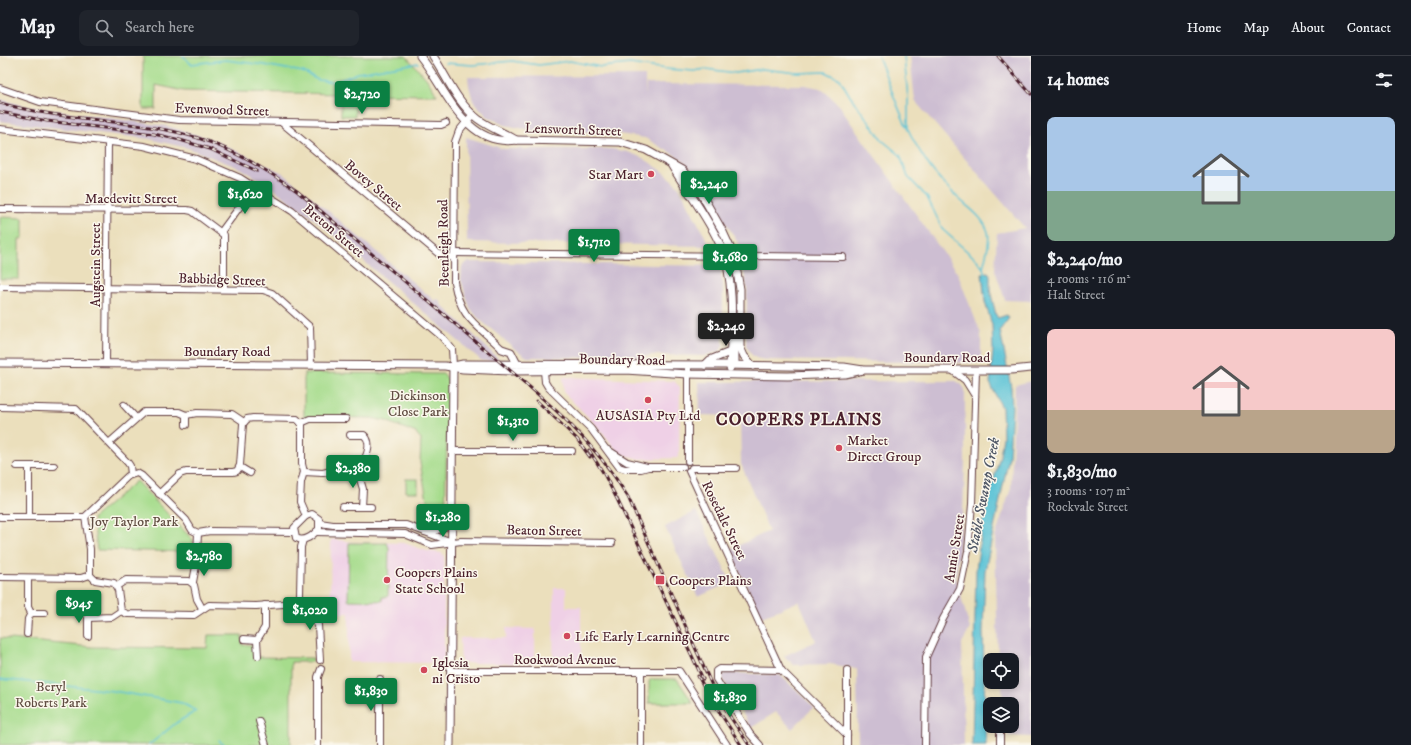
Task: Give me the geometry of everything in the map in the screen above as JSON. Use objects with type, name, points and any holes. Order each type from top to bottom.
[{"type":"main road","points":[[420,56],[452,105],[466,122]]},
{"type":"main road","points":[[433,56],[460,101],[472,114]]},
{"type":"main road","name":"Lensworth Street","points":[[472,114],[491,128],[516,140]]},
{"type":"main road","name":"Lensworth Street","points":[[466,122],[479,131],[506,142],[516,140],[620,142],[646,150],[682,170],[698,190],[725,234],[734,256],[740,289],[740,335]]},
{"type":"main road","name":"Lensworth Street","points":[[672,165],[712,230],[724,256],[730,286],[730,352],[732,365]]},
{"type":"main road","points":[[732,374],[735,346],[740,335]]},
{"type":"main road","points":[[740,335],[742,352],[753,366]]},
{"type":"main road","points":[[502,349],[511,352],[517,364]]},
{"type":"main road","points":[[705,365],[710,360],[730,352]]},
{"type":"main road","name":"Boundary Road","points":[[0,363],[454,366],[463,364],[732,365],[844,367],[863,370],[1011,370],[1031,368]]},
{"type":"main road","points":[[450,745],[454,366]]},
{"type":"main road","name":"Boundary Road","points":[[454,366],[463,369],[544,371],[625,370],[688,374],[806,376],[845,374],[863,370]]},
{"type":"street","name":"Evenwood Street","points":[[0,88],[40,102],[179,120],[441,125],[446,123]]},
{"type":"street","name":"Beenleigh Road","points":[[472,114],[458,134],[456,142],[454,256],[455,288],[462,310],[469,320],[502,349]]},
{"type":"street","name":"Bovey Street","points":[[282,123],[440,255],[843,257]]},
{"type":"street","name":"Breton Street","points":[[0,129],[144,146],[196,159],[240,178],[292,211],[442,337],[452,349],[454,366]]},
{"type":"street","name":"Augstein Street","points":[[106,364],[108,142]]},
{"type":"street","points":[[224,289],[225,242],[221,232],[254,186]]},
{"type":"street","name":"Macdevitt Street","points":[[0,209],[187,210],[192,211],[221,232]]},
{"type":"street","name":"Babbidge Street","points":[[0,287],[267,290],[307,323],[310,331],[311,365]]},
{"type":"street","points":[[688,365],[688,461],[692,464],[691,470]]},
{"type":"street","points":[[952,370],[965,380],[975,396]]},
{"type":"street","name":"Annie Street","points":[[926,745],[926,657],[942,619],[960,589],[968,551],[972,504],[976,370]]},
{"type":"street","points":[[544,371],[546,385],[591,429],[607,450],[615,464],[621,468],[641,469],[683,467],[686,471],[736,468]]},
{"type":"street","points":[[124,404],[136,418]]},
{"type":"street","points":[[0,407],[73,408],[110,442],[128,462],[130,466],[130,474]]},
{"type":"street","points":[[110,442],[142,413],[148,411],[178,412],[186,415],[232,414],[244,422]]},
{"type":"street","points":[[186,415],[186,424]]},
{"type":"street","points":[[240,467],[242,428],[244,422],[253,418],[297,419],[301,423],[302,464],[304,472],[301,482],[300,502],[306,516]]},
{"type":"street","points":[[301,423],[310,419],[346,419]]},
{"type":"street","points":[[350,435],[364,435],[368,441],[367,455],[357,469]]},
{"type":"street","points":[[452,450],[572,451]]},
{"type":"street","points":[[683,467],[684,463],[688,461]]},
{"type":"street","points":[[17,466],[54,466]]},
{"type":"street","points":[[29,466],[29,517]]},
{"type":"street","points":[[240,467],[250,473]]},
{"type":"street","points":[[160,494],[180,474],[186,472],[233,472],[240,467]]},
{"type":"street","points":[[304,472],[323,473],[339,469],[357,469]]},
{"type":"street","points":[[357,469],[363,489],[362,507]]},
{"type":"street","name":"Rosedale Street","points":[[691,470],[781,670],[847,735]]},
{"type":"street","points":[[0,517],[86,517],[130,474],[140,474],[186,520],[192,530],[198,533],[210,531],[294,532]]},
{"type":"street","points":[[343,507],[372,507]]},
{"type":"street","points":[[306,516],[316,516],[320,523]]},
{"type":"street","points":[[294,532],[306,516]]},
{"type":"street","points":[[86,517],[90,549],[90,575],[95,580],[114,582],[121,611]]},
{"type":"street","points":[[425,532],[435,532],[445,528],[452,522]]},
{"type":"street","points":[[316,532],[320,523]]},
{"type":"street","points":[[320,523],[333,525],[406,525],[452,542]]},
{"type":"street","points":[[294,532],[296,538],[303,540]]},
{"type":"street","points":[[297,603],[300,595],[301,548],[303,540],[316,532],[405,534],[422,543],[432,545],[443,545],[452,542]]},
{"type":"street","points":[[197,555],[198,533]]},
{"type":"street","name":"Beaton Street","points":[[452,542],[612,543]]},
{"type":"street","points":[[196,566],[193,582],[197,600],[202,608]]},
{"type":"street","points":[[0,577],[81,578],[90,575]]},
{"type":"street","points":[[28,578],[28,607],[31,612]]},
{"type":"street","points":[[116,586],[126,580],[189,580],[193,582]]},
{"type":"street","points":[[121,611],[127,614],[190,615],[197,614],[202,608],[209,605],[265,605],[297,603]]},
{"type":"street","points":[[297,603],[318,625],[320,632],[320,660]]},
{"type":"street","points":[[258,656],[257,640],[265,627],[265,605]]},
{"type":"street","points":[[310,615],[317,610]]},
{"type":"street","points":[[88,636],[88,615],[112,617],[121,611]]},
{"type":"street","points":[[31,612],[44,613]]},
{"type":"street","points":[[27,634],[28,619],[31,612]]},
{"type":"street","points":[[244,639],[257,640]]},
{"type":"street","points":[[318,745],[318,677],[321,669]]},
{"type":"street","points":[[760,745],[750,734],[716,678],[716,671],[719,669],[781,670]]},
{"type":"street","name":"Rookwood Avenue","points":[[451,670],[679,672],[727,745]]},
{"type":"street","points":[[847,670],[847,745]]},
{"type":"street","points":[[641,672],[641,745]]},
{"type":"street","points":[[380,679],[380,745]]},
{"type":"street","points":[[259,721],[266,745]]},
{"type":"street","points":[[1000,733],[1000,745]]},
{"type":"shaded area","points":[[910,56],[1031,56],[1031,301],[1005,300],[995,270],[997,233],[1025,228],[915,101]]},
{"type":"shaded area","points":[[645,76],[645,95],[646,84],[805,85],[820,88],[830,96],[840,106],[957,272],[981,334],[981,363],[766,360],[756,358],[751,354],[746,346],[747,288],[738,243],[704,187],[691,169],[680,158],[645,138],[613,133],[530,130],[505,125],[487,116],[473,101],[468,77]]},
{"type":"shaded area","points":[[0,99],[25,106],[167,126],[211,139],[283,173],[435,301],[437,299],[441,301],[441,304],[501,361],[482,361],[309,215],[271,187],[242,169],[188,148],[149,139],[0,121]]},
{"type":"shaded area","points":[[466,137],[504,149],[612,149],[628,152],[643,158],[664,172],[679,187],[710,246],[467,242]]},
{"type":"shaded area","points":[[468,262],[720,266],[723,285],[723,346],[720,351],[704,356],[652,355],[634,358],[527,357],[515,349],[478,318],[470,308],[461,280],[462,266]]},
{"type":"shaded area","points":[[563,377],[674,381],[680,387],[679,456],[677,458],[639,459],[622,454],[614,447],[599,428],[564,393]]},
{"type":"shaded area","points":[[956,381],[965,389],[963,512],[956,578],[970,629],[962,643],[964,745],[858,745],[857,669],[830,664],[794,665],[784,656],[816,641],[799,601],[762,617],[729,550],[769,531],[741,464],[740,416],[700,415],[699,382]]},
{"type":"shaded area","points":[[1031,381],[1031,737],[1009,736],[1009,733],[1019,733],[1019,697],[1003,697],[1002,689],[1019,689],[1019,653],[998,653],[995,538],[1011,488],[1015,385]]},
{"type":"shaded area","points":[[696,511],[731,582],[698,597],[665,527]]},
{"type":"shaded area","name":"Coopers Plains State School","points":[[331,539],[353,542],[404,543],[427,551],[442,553],[444,556],[444,663],[349,662],[349,613],[325,613],[325,604],[330,604]]},
{"type":"shaded area","name":"Life Early Learning Centre","points":[[554,588],[566,588],[566,607],[581,607],[581,664],[553,664]]},
{"type":"shaded area","points":[[506,628],[535,629],[535,664],[461,663],[460,638],[506,638]]},
{"type":"shaded area","points":[[724,674],[780,675],[814,707],[792,729],[776,712],[751,728],[722,677]]},
{"type":"green space","points":[[143,56],[406,56],[426,78],[437,95],[356,94],[355,116],[341,116],[341,94],[184,91],[156,85],[156,109],[143,109]]},
{"type":"green space","points":[[0,217],[23,218],[23,239],[19,239],[19,279],[0,279]]},
{"type":"green space","name":"Dickinson Close Park","points":[[304,373],[444,374],[448,380],[445,522],[439,528],[428,529],[429,510],[420,463],[421,439],[416,433],[386,421],[371,418],[304,417]]},
{"type":"green space","points":[[406,479],[418,479],[418,492],[406,492]]},
{"type":"green space","name":"Joy Taylor Park","points":[[136,481],[193,540],[193,552],[97,550],[93,518]]},
{"type":"green space","points":[[349,543],[387,543],[389,548],[388,597],[382,597],[382,601],[348,600]]},
{"type":"green space","name":"Beryl Roberts Park","points":[[208,635],[242,635],[242,645],[252,645],[257,657],[313,658],[313,662],[291,662],[291,745],[0,745],[0,638],[92,647],[207,648]]},
{"type":"green space","points":[[652,679],[677,679],[693,703],[649,703],[649,681]]},
{"type":"water","points":[[988,272],[990,276],[990,290],[996,315],[998,318],[1007,315],[1009,318],[1000,330],[1011,387],[1012,408],[1009,457],[985,571],[983,632],[983,689],[985,689],[985,697],[983,697],[983,733],[986,733],[986,745],[972,745],[976,570],[983,520],[1000,456],[1003,437],[1002,408],[990,383],[993,350],[992,325],[985,302],[982,273]]},
{"type":"waterway","name":"Stable Swamp Creek","points":[[183,56],[191,64],[226,60],[303,72],[318,80],[335,82],[358,73],[418,63]]},
{"type":"waterway","points":[[878,56],[900,112],[920,151],[938,177],[956,196],[979,216],[986,226],[989,241],[983,268]]},
{"type":"waterway","points":[[904,56],[908,98],[908,130]]},
{"type":"waterway","name":"Stable Swamp Creek","points":[[445,63],[473,65],[512,61],[539,65],[570,61],[601,67],[630,64],[667,69],[694,71],[706,69],[736,73],[762,69],[798,73],[826,72],[840,79],[850,96],[883,141],[900,155],[908,177],[927,197],[943,230],[977,260],[983,268],[985,274]]},
{"type":"waterway","name":"Stable Swamp Creek","points":[[0,679],[114,691],[182,703],[196,711],[176,723],[149,745]]},
{"type":"waterway","name":"Stable Swamp Creek","points":[[219,741],[225,745]]},
{"type":"railway","points":[[998,56],[1031,94]]},
{"type":"railway","points":[[0,103],[45,113],[158,128],[196,137],[241,156],[297,191],[535,391],[575,429],[594,450],[612,472],[628,497],[714,690],[749,745]]},
{"type":"railway","points":[[0,112],[47,121],[154,134],[210,149],[257,171]]},
{"type":"railway","points":[[537,401],[577,439],[590,457]]},
{"type":"railway","points":[[589,450],[617,499],[703,679]]},
{"type":"railway","points":[[698,676],[709,696],[741,745]]},
{"type":"place","name":"Star Mart","points":[[651,174]]},
{"type":"place","name":"AUSASIA Pty Ltd","points":[[648,400]]},
{"type":"place","name":"Market Direct Group","points":[[839,448]]},
{"type":"place","name":"Coopers Plains State School","points":[[387,580]]},
{"type":"place","name":"Coopers Plains","points":[[660,580]]},
{"type":"place","name":"Life Early Learning Centre","points":[[567,636]]},
{"type":"place","name":"Iglesia ni Cristo","points":[[424,670]]},
{"type":"district","name":"COOPERS PLAINS","points":[[799,419]]}]
